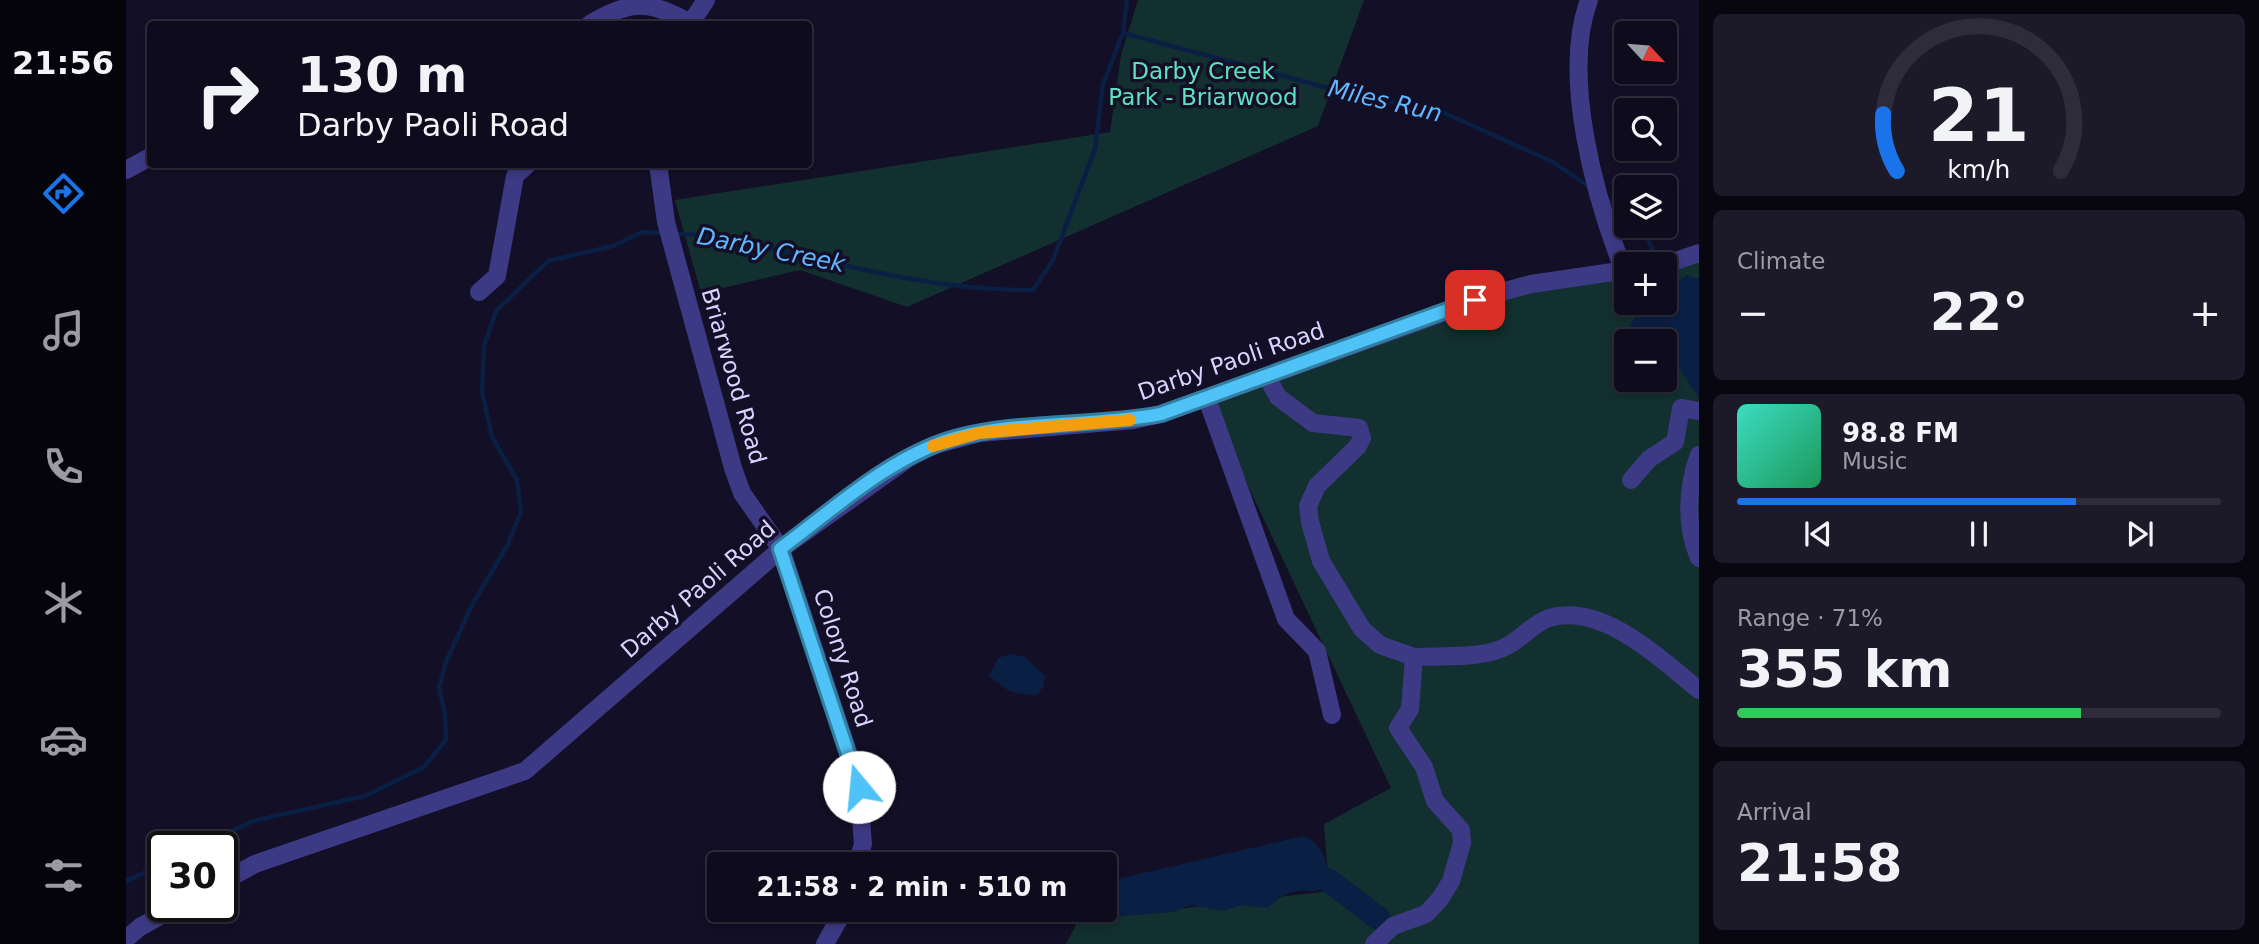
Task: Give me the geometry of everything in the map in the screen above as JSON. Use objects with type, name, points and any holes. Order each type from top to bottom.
[{"type":"street","points":[[692,21],[706,0]]},
{"type":"street","points":[[1588,0],[1577,54],[1580,101],[1606,224],[1618,252]]},
{"type":"street","points":[[595,21],[630,4],[651,5],[684,21]]},
{"type":"street","points":[[126,170],[147,159]]},
{"type":"street","points":[[479,292],[498,276],[515,176],[524,168]]},
{"type":"street","name":"Briarwood Road","points":[[659,168],[666,222],[733,468],[742,492],[780,549]]},
{"type":"street","points":[[1677,261],[1699,254]]},
{"type":"street","name":"Darby Paoli Road","points":[[238,873],[255,864],[525,771],[780,549],[886,471],[934,445],[979,433],[1134,420],[1207,399],[1498,293],[1531,284],[1614,272]]},
{"type":"street","points":[[1267,377],[1278,397],[1313,423],[1359,428],[1362,438],[1358,446],[1317,486],[1308,506],[1321,561],[1362,629],[1380,645],[1414,657],[1483,654],[1508,646],[1549,618],[1571,616],[1597,621],[1624,632],[1699,690]]},
{"type":"street","points":[[1207,399],[1286,619],[1317,651],[1332,715]]},
{"type":"street","points":[[1631,480],[1649,459],[1675,442],[1681,408],[1699,411]]},
{"type":"street","points":[[1699,456],[1690,481],[1690,503],[1694,547],[1699,558]]},
{"type":"street","name":"Colony Road","points":[[780,549],[858,782],[863,845],[861,852]]},
{"type":"street","points":[[1374,944],[1393,926],[1426,914],[1440,899],[1451,881],[1462,843],[1461,830],[1435,801],[1424,767],[1398,728],[1409,709],[1414,657]]},
{"type":"street","points":[[126,939],[149,922]]},
{"type":"street","points":[[825,944],[837,922]]},
{"type":"green space","name":"Darby Creek Park - Briarwood","points":[[1138,0],[1364,0],[1318,126],[907,307],[800,270],[701,293],[675,200],[1110,132],[1121,55]]},
{"type":"green space","points":[[1699,246],[1699,944],[1066,944],[1077,922],[1117,922],[1117,916],[1329,891],[1324,824],[1391,788],[1207,399],[1453,307],[1614,273],[1614,315],[1677,315],[1677,253]]},
{"type":"water","points":[[1687,275],[1699,279],[1699,398],[1677,365],[1677,329],[1628,329],[1637,315],[1677,315],[1677,282]]},
{"type":"water","points":[[1010,654],[1025,657],[1045,676],[1043,687],[1036,696],[1009,691],[989,676],[998,658]]},
{"type":"water","points":[[1304,836],[1311,839],[1321,851],[1327,873],[1325,888],[1293,892],[1267,908],[1242,905],[1224,911],[1191,905],[1173,912],[1117,917],[1117,879]]},
{"type":"waterway","name":"Darby Creek","points":[[675,234],[709,235],[911,279],[992,289],[1033,290],[1053,260],[1095,149],[1103,84],[1123,33],[1127,0]]},
{"type":"waterway","name":"Miles Run","points":[[1123,33],[1358,96],[1440,111],[1553,162],[1591,188]]},
{"type":"waterway","name":"Miles Run","points":[[1607,199],[1614,206]]},
{"type":"waterway","name":"Darby Creek","points":[[232,831],[253,821],[365,796],[424,767],[446,740],[445,715],[439,687],[446,662],[471,607],[508,544],[521,512],[517,480],[492,437],[482,392],[484,346],[496,311],[548,261],[613,246],[642,232],[663,233]]},
{"type":"waterway","name":"Miles Run","points":[[1645,238],[1654,252]]},
{"type":"waterway","name":"Darby Creek","points":[[126,881],[147,871]]},
{"type":"waterway","points":[[1328,880],[1378,918]]},
{"type":"slow traffic","points":[[933,446],[979,433],[1130,420]]},
{"type":"route","points":[[859,787],[780,549],[886,471],[934,445],[979,433],[1134,420],[1161,414],[1475,300]]}]
